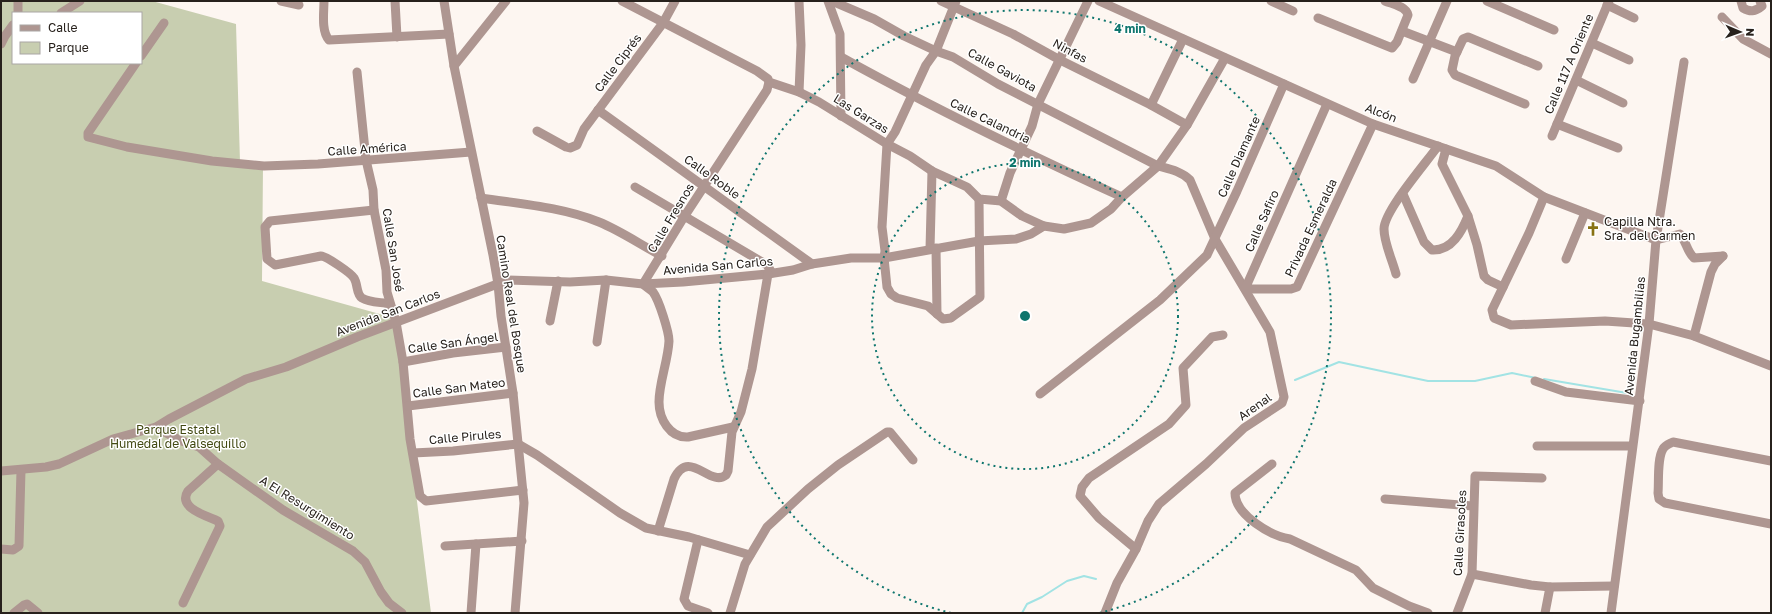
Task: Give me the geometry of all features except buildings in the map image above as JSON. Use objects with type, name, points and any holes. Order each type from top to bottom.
[{"type":"street","points":[[18,1],[18,12]]},
{"type":"street","points":[[63,12],[80,1]]},
{"type":"street","points":[[281,1],[299,5]]},
{"type":"street","points":[[324,1],[326,34],[329,40],[449,34]]},
{"type":"street","points":[[395,1],[397,37]]},
{"type":"street","name":"Camino Real del Bosque","points":[[444,1],[454,66],[498,284],[499,301],[513,393],[523,490],[524,516],[515,613]]},
{"type":"street","points":[[454,66],[506,1]]},
{"type":"street","name":"Las Garzas","points":[[622,1],[757,71],[770,82],[799,92],[910,156],[932,171],[967,187],[979,199]]},
{"type":"street","name":"Calle Ciprés","points":[[537,131],[570,148],[577,145],[584,129],[663,23],[675,1]]},
{"type":"street","points":[[799,1],[801,44],[799,92]]},
{"type":"street","points":[[828,1],[838,27]]},
{"type":"street","name":"Ninfas","points":[[941,1],[955,4],[1187,125]]},
{"type":"street","points":[[1001,201],[1010,173],[1032,126],[1038,104],[1088,1]]},
{"type":"street","name":"Alcón","points":[[1100,1],[1373,124],[1496,166],[1544,197],[1656,240]]},
{"type":"street","points":[[1272,1],[1293,11]]},
{"type":"street","points":[[1318,18],[1388,48],[1395,46],[1408,15],[1407,11],[1385,1]]},
{"type":"street","points":[[1413,79],[1447,1]]},
{"type":"street","points":[[1486,1],[1554,30]]},
{"type":"street","points":[[1741,1],[1743,8],[1748,11],[1757,10],[1762,6],[1760,1]]},
{"type":"street","points":[[836,3],[841,57],[840,116]]},
{"type":"street","name":"Calle Gaviota","points":[[836,3],[874,19],[904,36],[936,51],[953,57],[998,84],[1158,166]]},
{"type":"street","points":[[1608,3],[1634,18]]},
{"type":"street","name":"Calle 117 A Oriente","points":[[1552,136],[1608,3]]},
{"type":"street","points":[[955,4],[936,51],[926,66],[913,97],[887,144],[882,228],[887,287],[892,294],[905,301],[928,306],[943,318],[951,318],[980,297],[979,199],[1001,201],[1022,216],[1044,226],[1064,229],[1091,223],[1111,209],[1122,197],[1158,166],[1187,125],[1225,58]]},
{"type":"street","points":[[1722,17],[1743,39],[1771,54]]},
{"type":"street","points":[[142,55],[164,24]]},
{"type":"street","points":[[2,38],[12,26]]},
{"type":"street","points":[[1402,31],[1457,52]]},
{"type":"street","points":[[1525,104],[1455,75],[1452,70],[1452,66],[1463,39],[1471,38],[1538,66]]},
{"type":"street","points":[[1151,105],[1183,39]]},
{"type":"street","points":[[1592,43],[1629,60]]},
{"type":"street","name":"Calle Calandria","points":[[841,57],[913,97],[1122,197]]},
{"type":"street","name":"Avenida Bugambilias","points":[[1611,613],[1624,521],[1632,446],[1640,401],[1649,324],[1656,240],[1684,62]]},
{"type":"street","name":"Calle América","points":[[135,64],[88,133],[88,137],[126,147],[212,161],[264,166],[318,164],[471,152]]},
{"type":"street","name":"Calle San José","points":[[356,72],[366,160],[373,190],[374,210],[386,270],[387,292],[396,322],[403,362],[410,439],[418,492],[423,501],[523,490]]},
{"type":"street","points":[[1576,80],[1623,103]]},
{"type":"street","name":"Calle Fresnos","points":[[643,284],[662,256],[684,217],[767,90],[770,82]]},
{"type":"street","name":"Calle Diamante","points":[[1040,394],[1160,300],[1200,264],[1207,255],[1215,239],[1284,84]]},
{"type":"street","name":"Calle Safiro","points":[[1245,289],[1327,104]]},
{"type":"street","name":"Calle Roble","points":[[598,110],[812,264]]},
{"type":"street","name":"Privada Esmeralda","points":[[1245,289],[1291,289],[1297,287],[1373,124]]},
{"type":"street","points":[[1557,124],[1618,148]]},
{"type":"street","points":[[1396,274],[1386,241],[1384,229],[1385,221],[1393,205],[1442,147]]},
{"type":"street","points":[[1442,147],[1442,164],[1468,216],[1477,245],[1484,276],[1488,280],[1503,287]]},
{"type":"street","name":"Arenal","points":[[1104,613],[1117,583],[1136,549],[1148,521],[1160,504],[1206,464],[1244,428],[1282,403],[1284,397],[1270,332],[1215,239],[1190,180],[1179,172],[1158,166]]},
{"type":"street","points":[[932,171],[933,248],[937,314]]},
{"type":"street","points":[[635,187],[767,265],[770,274],[752,369],[741,412],[734,427],[730,464],[726,475],[723,478],[717,478],[690,466],[679,471],[674,479],[658,531]]},
{"type":"street","points":[[1403,194],[1424,242],[1432,250],[1442,248],[1456,239],[1468,216]]},
{"type":"street","points":[[1544,197],[1529,233],[1492,310],[1492,315],[1499,321],[1511,325],[1605,321],[1649,324],[1694,336],[1771,366]]},
{"type":"street","points":[[481,198],[580,216],[608,227],[662,256]]},
{"type":"street","points":[[374,210],[273,221],[267,223],[265,227],[267,260],[275,265],[321,256],[328,258],[354,278],[362,298],[369,301],[390,304]]},
{"type":"street","points":[[1566,259],[1585,213]]},
{"type":"street","name":"Avenida San Carlos","points":[[156,427],[242,381],[286,367],[396,322],[513,279],[558,281],[606,280],[643,284],[770,274],[793,270],[812,264],[850,258],[884,258],[933,248],[979,241],[1022,237],[1044,226]]},
{"type":"street","points":[[1656,240],[1680,234],[1685,240],[1691,256],[1694,258],[1723,256],[1715,264],[1712,272],[1694,336]]},
{"type":"street","points":[[597,342],[606,280]]},
{"type":"street","points":[[550,322],[558,281]]},
{"type":"street","points":[[643,284],[653,292],[668,337],[665,372],[659,400],[664,422],[669,430],[675,435],[688,437],[734,427]]},
{"type":"street","points":[[1136,549],[1094,512],[1080,496],[1082,487],[1089,478],[1170,424],[1186,405],[1183,368],[1212,337],[1223,335]]},
{"type":"street","name":"Calle San Ángel","points":[[403,362],[454,353],[506,347]]},
{"type":"street","points":[[1535,381],[1566,392],[1640,401]]},
{"type":"street","name":"Calle San Mateo","points":[[408,406],[513,393]]},
{"type":"street","points":[[1,471],[46,467],[59,464],[113,439],[156,427]]},
{"type":"street","name":"A El Resurgimiento","points":[[156,427],[179,440],[199,447],[218,464],[283,510],[353,551],[362,558],[386,599],[402,613]]},
{"type":"street","points":[[730,613],[739,579],[750,555],[772,521],[838,465],[887,432],[890,432],[913,460]]},
{"type":"street","points":[[1771,461],[1673,442],[1662,450],[1660,456],[1658,493],[1659,499],[1665,503],[1771,524]]},
{"type":"street","points":[[518,444],[537,455],[620,513],[646,528],[698,540],[750,555]]},
{"type":"street","name":"Calle Pirules","points":[[413,453],[453,452],[518,444]]},
{"type":"street","points":[[1537,446],[1632,446]]},
{"type":"street","points":[[183,603],[220,526],[218,522],[190,508],[186,503],[186,496],[188,491],[218,464]]},
{"type":"street","points":[[1272,464],[1235,493],[1235,500],[1248,516],[1266,531],[1279,537],[1290,539],[1356,570],[1373,588],[1407,610],[1428,613]]},
{"type":"street","points":[[1,549],[13,550],[19,546],[21,470]]},
{"type":"street","name":"Calle Girasoles","points":[[1456,613],[1472,574],[1475,476],[1542,478]]},
{"type":"street","points":[[1385,499],[1473,506]]},
{"type":"street","points":[[698,540],[684,599],[688,606],[708,613]]},
{"type":"street","points":[[444,546],[522,541]]},
{"type":"street","points":[[471,613],[476,544]]},
{"type":"street","points":[[1472,574],[1550,587],[1614,586]]},
{"type":"street","points":[[1545,613],[1550,587]]},
{"type":"street","points":[[14,613],[27,604],[38,613]]},
{"type":"green space","name":"Parque Estatal Humedal de Valsequillo","points":[[1,1],[152,1],[236,24],[240,162],[263,165],[262,281],[394,318],[431,613],[1,613]]},
{"type":"waterway","points":[[1295,380],[1339,362],[1428,381],[1475,381],[1512,373],[1536,378]]},
{"type":"waterway","points":[[1544,379],[1627,393]]},
{"type":"waterway","points":[[1022,613],[1027,604],[1042,597],[1067,581],[1084,576],[1096,579]]},
{"type":"place","name":"Capilla Ntra. Sra. del Carmen","points":[[1593,229]]}]
